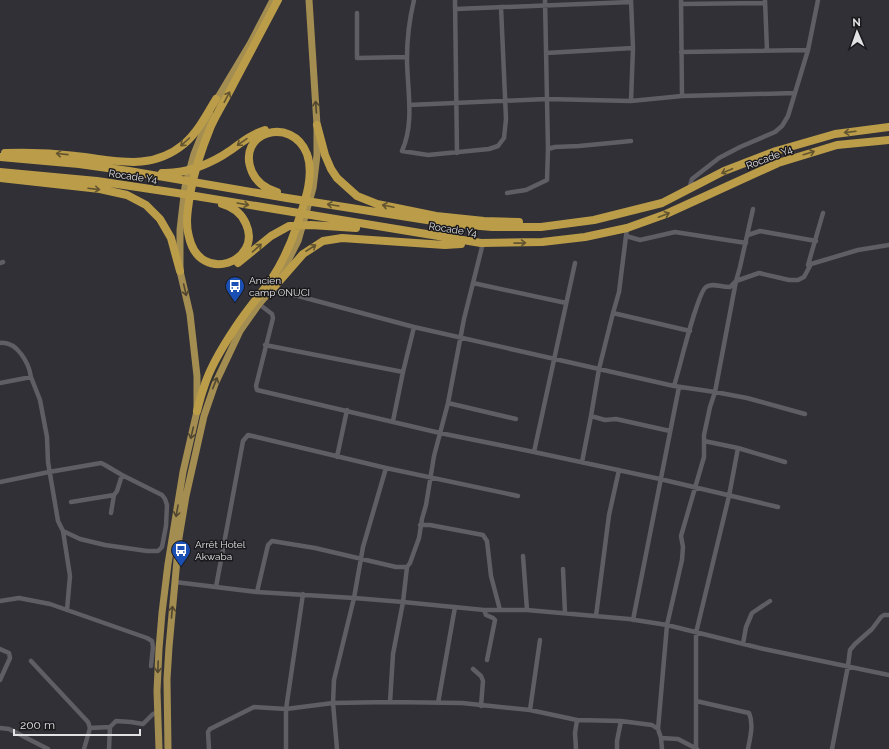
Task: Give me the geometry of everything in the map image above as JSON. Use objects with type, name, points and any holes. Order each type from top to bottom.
[{"type":"highway","points":[[278,0],[197,155],[192,187],[185,211],[184,238],[193,256],[203,265],[216,268],[229,268],[241,262],[271,236],[289,226],[311,225],[399,231]]},
{"type":"highway","points":[[0,153],[47,153],[126,163],[149,162],[166,156],[185,144],[195,132],[216,99]]},
{"type":"highway","points":[[317,125],[324,155],[337,178],[357,196],[377,204],[436,216],[484,221],[534,222],[594,220]]},
{"type":"highway","name":"Rocade Y4","points":[[0,157],[72,163],[129,171],[446,223],[492,227],[542,227],[594,220],[662,202],[724,172],[776,151],[835,134],[889,127]]},
{"type":"highway","points":[[129,171],[165,173],[191,170],[216,159],[258,132],[269,128],[279,128],[291,131],[302,139],[310,154],[314,179]]},
{"type":"highway","points":[[197,411],[204,386],[235,328],[272,279],[295,240],[302,210],[310,187],[307,154],[299,142],[289,135],[278,132],[269,132],[260,137],[251,146],[249,156],[253,176],[260,184],[269,190],[315,202]]},
{"type":"highway","name":"Rocade Y4","points":[[0,172],[97,181],[177,193],[399,231],[482,243],[542,242],[627,232],[778,163],[837,145],[889,140]]},
{"type":"highway","points":[[0,178],[87,188],[127,195],[146,205],[160,219],[171,238],[180,271]]},
{"type":"highway","points":[[177,193],[226,205],[242,215],[248,227],[249,238],[245,250],[239,258],[228,264],[216,265],[205,261],[200,257],[196,253],[188,237],[185,211]]},
{"type":"highway","points":[[274,288],[303,254],[323,241],[342,238],[445,245],[482,243]]},
{"type":"main road","points":[[197,155],[216,99],[250,44],[273,0]]},
{"type":"main road","points":[[309,0],[317,125],[317,155],[314,179],[310,187]]},
{"type":"main road","points":[[159,749],[159,649],[168,564],[183,472],[197,411],[197,376],[190,314],[180,271],[180,230],[185,211]]},
{"type":"main road","points":[[168,749],[167,679],[179,538],[186,496],[204,416],[214,384],[229,351],[240,331],[259,304],[274,288],[295,240]]},
{"type":"street","points":[[414,0],[408,25],[407,57],[410,121],[402,151],[428,155],[490,149],[498,146],[504,138],[506,119],[501,6]]},
{"type":"street","points":[[455,0],[457,153]]},
{"type":"street","points":[[507,193],[526,190],[547,180],[548,149],[545,0]]},
{"type":"street","points":[[689,189],[692,179],[719,158],[778,130],[788,116],[808,50],[818,0]]},
{"type":"street","points":[[456,9],[631,1],[633,48],[631,100]]},
{"type":"street","points":[[682,96],[681,2],[765,1],[767,50]]},
{"type":"street","points":[[356,13],[357,58],[407,57]]},
{"type":"street","points":[[546,53],[633,48]]},
{"type":"street","points":[[681,52],[808,50]]},
{"type":"street","points":[[409,105],[547,100],[631,100],[682,96],[795,93]]},
{"type":"street","points":[[548,149],[555,147],[631,141]]},
{"type":"street","points":[[662,749],[658,729],[667,625],[682,560],[683,547],[681,536],[704,457],[704,435],[715,392],[736,281],[753,209]]},
{"type":"street","points":[[807,271],[823,213]]},
{"type":"street","points":[[748,235],[760,231],[816,241]]},
{"type":"street","points":[[582,462],[599,369],[619,292],[627,232],[640,240],[675,232],[746,243]]},
{"type":"street","points":[[390,702],[393,654],[404,602],[407,567],[410,563],[419,538],[420,526],[426,505],[429,477],[448,403],[482,243]]},
{"type":"street","points":[[633,620],[670,431],[677,386],[697,305],[703,290],[706,286],[710,285],[730,287],[736,281],[759,273],[789,280],[798,280],[804,277],[811,264],[858,250],[889,245]]},
{"type":"street","points":[[534,452],[575,263]]},
{"type":"street","points":[[473,283],[566,303]]},
{"type":"street","points":[[274,288],[414,327],[677,386],[748,398],[806,414]]},
{"type":"street","points":[[259,304],[272,314],[273,318],[265,345],[256,386],[257,390],[440,433],[619,470],[778,507]]},
{"type":"street","points":[[613,313],[690,331]]},
{"type":"street","points":[[393,421],[414,327]]},
{"type":"street","points":[[0,343],[11,345],[23,356],[30,370],[31,378],[40,400],[47,438],[49,472],[58,521],[63,531],[70,576],[67,610]]},
{"type":"street","points":[[265,345],[403,372]]},
{"type":"street","points":[[0,383],[31,378]]},
{"type":"street","points":[[448,403],[516,419]]},
{"type":"street","points":[[337,456],[347,410]]},
{"type":"street","points":[[591,416],[605,420],[616,419],[670,431]]},
{"type":"street","points":[[216,587],[243,442],[245,437],[248,435],[386,468],[518,496]]},
{"type":"street","points":[[704,441],[738,448],[785,462]]},
{"type":"street","points":[[661,738],[678,739],[697,749],[696,632],[729,496],[738,448]]},
{"type":"street","points":[[0,482],[101,463],[162,495],[167,505],[166,526],[162,547],[158,551],[105,545],[80,539],[63,531]]},
{"type":"street","points":[[337,749],[333,703],[334,680],[354,598],[361,559],[386,468]]},
{"type":"street","points":[[596,616],[609,515],[619,470]]},
{"type":"street","points":[[111,514],[114,495],[117,491],[122,475]]},
{"type":"street","points":[[71,502],[114,495]]},
{"type":"street","points":[[420,526],[430,525],[483,535],[487,541],[492,576],[500,610]]},
{"type":"street","points":[[257,592],[268,545],[272,541],[315,548],[396,567],[407,567]]},
{"type":"street","points":[[523,556],[527,610]]},
{"type":"street","points":[[562,569],[565,613]]},
{"type":"street","points":[[175,582],[257,592],[354,598],[484,610],[527,610],[633,620],[667,625],[743,644],[889,675]]},
{"type":"street","points":[[286,749],[286,708],[303,594]]},
{"type":"street","points":[[0,601],[19,598],[50,604],[99,620],[152,641],[151,666]]},
{"type":"street","points":[[743,644],[746,627],[752,613],[770,601]]},
{"type":"street","points":[[438,703],[455,607]]},
{"type":"street","points":[[484,610],[486,615],[495,620],[488,660]]},
{"type":"street","points":[[832,749],[851,647],[872,628],[881,617],[884,615],[889,615]]},
{"type":"street","points":[[530,710],[540,640]]},
{"type":"street","points":[[0,649],[9,653],[10,658],[0,680]]},
{"type":"street","points":[[31,661],[88,722],[90,728],[84,749]]},
{"type":"street","points":[[473,669],[483,681],[481,706]]},
{"type":"street","points":[[696,701],[749,713],[752,719],[748,749]]},
{"type":"street","points":[[209,749],[208,732],[210,729],[235,715],[254,707],[286,708],[333,703],[462,703],[530,710],[577,720],[621,721],[652,725],[658,729]]},
{"type":"street","points":[[90,728],[110,727],[116,721],[143,724],[153,714],[158,712]]},
{"type":"street","points":[[576,749],[577,720]]},
{"type":"street","points":[[617,749],[621,721]]},
{"type":"street","points":[[109,749],[110,727]]},
{"type":"street","points":[[0,728],[9,729],[48,749]]},
{"type":"place","name":"Ancien camp ONUCI","points":[[235,303]]},
{"type":"place","name":"Arrêt Hotel Akwaba","points":[[181,567]]}]
